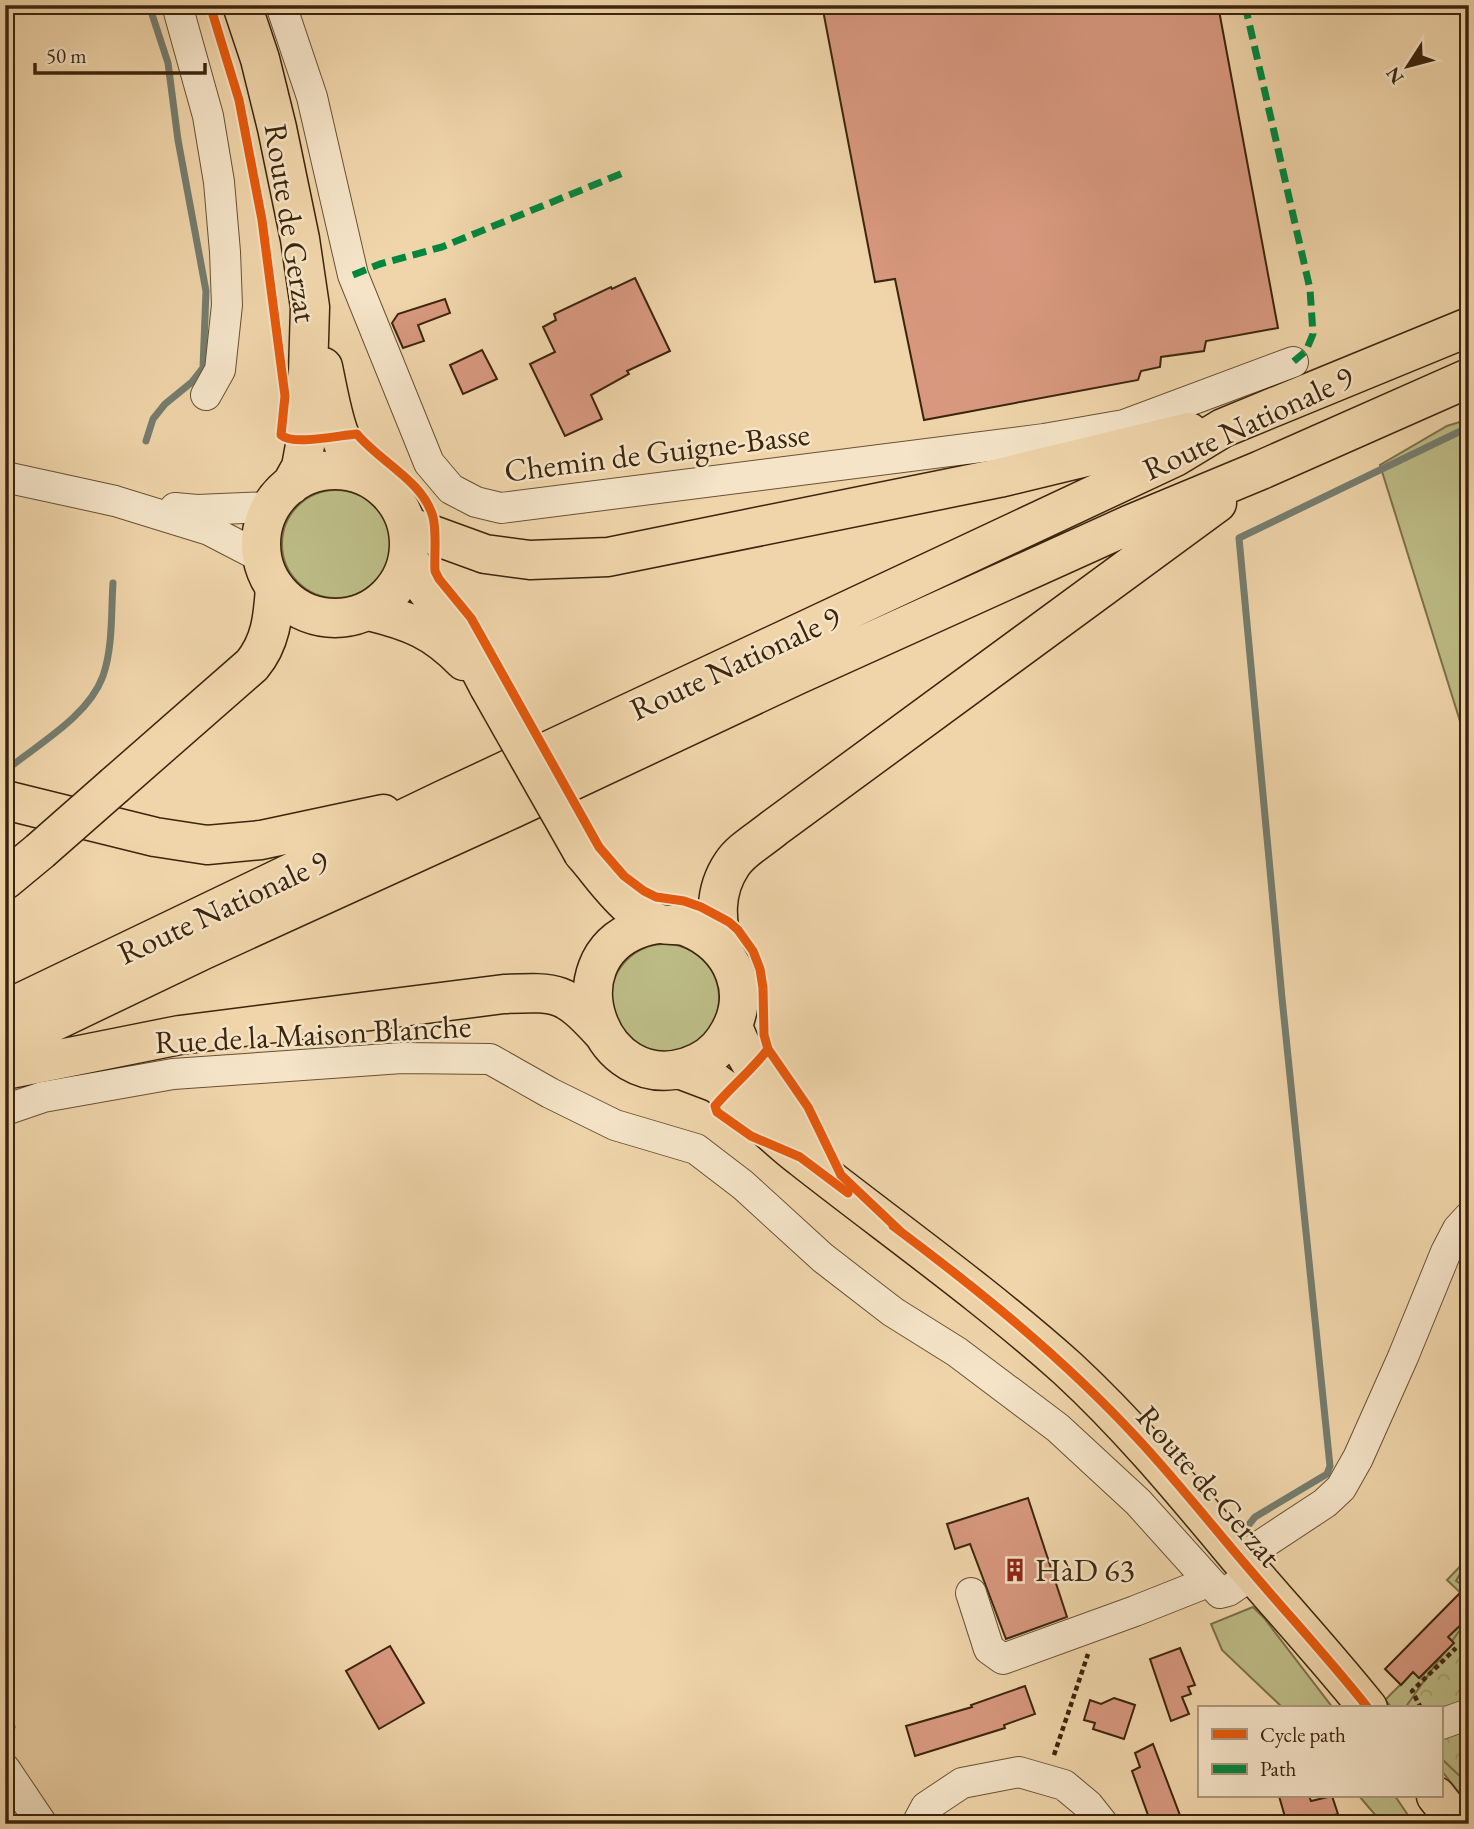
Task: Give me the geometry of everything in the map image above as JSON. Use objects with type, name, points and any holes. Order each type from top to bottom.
[{"type":"main road","name":"Route de Gerzat","points":[[242,5],[260,59],[277,128],[298,227],[310,307],[306,440],[301,467],[281,496]]},
{"type":"main road","points":[[310,307],[338,435],[348,456],[362,475]]},
{"type":"main road","name":"Route Nationale 9","points":[[5,1010],[443,800],[1175,457],[1223,428],[1469,327]]},
{"type":"main road","name":"Route Nationale 9","points":[[5,1045],[822,664],[1131,524],[1469,378]]},
{"type":"main road","points":[[408,542],[530,560],[608,557],[999,478],[1186,432],[1223,428]]},
{"type":"main road","points":[[5,880],[252,665],[263,652],[272,626],[269,573],[261,540],[264,523],[281,496],[313,473],[338,470],[362,475],[382,487],[398,504],[418,578],[466,643],[583,853],[632,908],[659,923]]},
{"type":"main road","points":[[724,953],[716,916],[719,889],[733,862],[774,828],[1261,470]]},
{"type":"main road","points":[[269,573],[290,603],[308,614],[349,618],[369,611],[387,598],[401,580],[408,542]]},
{"type":"main road","points":[[369,611],[406,621],[445,642],[489,687]]},
{"type":"main road","points":[[5,800],[155,837],[207,845],[261,840],[443,800]]},
{"type":"main road","points":[[583,853],[603,921],[604,957]]},
{"type":"main road","points":[[5,1070],[180,1035],[504,994],[535,993],[558,995],[577,1005],[615,1050],[634,1063],[656,1070],[679,1069],[696,1064],[711,1055],[733,1027],[739,989],[734,970],[724,953],[706,936],[683,925],[659,923],[637,929],[618,940],[604,957],[596,975],[592,994],[594,1013],[601,1031]]},
{"type":"main road","name":"Route de Gerzat","points":[[733,1027],[753,1069],[779,1106],[813,1146],[901,1232]]},
{"type":"main road","name":"Route de Gerzat","points":[[679,1069],[716,1083],[727,1091],[800,1157],[901,1232],[1030,1335],[1100,1400],[1165,1469],[1303,1628],[1366,1706]]},
{"type":"main road","name":"Route de Gerzat","points":[[1247,1566],[1349,1706]]},
{"type":"main road","points":[[1411,1798],[1428,1824]]},
{"type":"main road","points":[[1438,1798],[1458,1824]]},
{"type":"street","points":[[177,5],[208,116],[219,181],[225,252],[227,305],[220,370],[206,395]]},
{"type":"street","name":"Chemin de Guigne-Basse","points":[[281,5],[312,97],[345,246],[362,303],[429,463],[451,489],[476,502],[502,508],[1044,439],[1124,425],[1293,362]]},
{"type":"street","points":[[5,477],[115,501],[209,530],[269,573]]},
{"type":"street","points":[[115,501],[197,510],[281,496]]},
{"type":"street","name":"Rue de la Maison Blanche","points":[[5,1110],[43,1097],[173,1074],[402,1058],[489,1059],[615,1125],[696,1149],[743,1185],[823,1258],[893,1312],[957,1352],[1058,1429],[1138,1502],[1208,1581]]},
{"type":"street","points":[[971,1593],[989,1649],[1003,1659],[1208,1581],[1220,1593],[1228,1591],[1247,1566],[1341,1488],[1358,1458],[1403,1357],[1446,1252],[1458,1229],[1469,1217]]},
{"type":"street","points":[[1442,1724],[1469,1714]]},
{"type":"street","points":[[5,1769],[43,1824]]},
{"type":"street","points":[[917,1824],[926,1807],[962,1783],[1019,1772],[1064,1785],[1088,1805],[1103,1824]]},
{"type":"path","points":[[1046,1779],[1098,1625]]},
{"type":"path","points":[[1420,1706],[1412,1690],[1456,1648]]},
{"type":"green space","points":[[1469,419],[1469,750],[1380,465],[1447,426]]},
{"type":"green space","points":[[336,490],[357,494],[374,506],[386,523],[390,544],[386,565],[374,582],[357,594],[336,598],[315,594],[298,582],[286,565],[282,544],[286,523],[298,506],[315,494]]},
{"type":"green space","points":[[665,944],[686,948],[703,960],[715,977],[719,998],[715,1019],[703,1036],[686,1048],[665,1052],[644,1048],[627,1036],[615,1019],[611,998],[615,977],[627,960],[644,948]]},
{"type":"green space","points":[[1469,1557],[1469,1601],[1447,1580]]},
{"type":"green space","points":[[1469,1558],[1469,1589],[1456,1581]]},
{"type":"green space","points":[[1253,1607],[1331,1706],[1281,1706],[1222,1650],[1211,1624]]},
{"type":"green space","points":[[1469,1617],[1469,1805],[1442,1771],[1442,1706],[1390,1706],[1385,1700],[1413,1672],[1420,1678],[1454,1643],[1448,1637]]},
{"type":"green space","points":[[1469,1617],[1469,1785],[1442,1759],[1442,1706],[1406,1706]]},
{"type":"green space","points":[[1361,1798],[1396,1798],[1414,1824],[1383,1824]]},
{"type":"building","points":[[822,5],[1218,5],[1278,328],[1206,341],[1204,351],[1161,357],[1160,367],[1141,371],[1138,380],[924,420],[895,279],[875,282]]},
{"type":"building","points":[[635,278],[670,351],[627,371],[629,374],[591,395],[602,419],[565,436],[530,364],[555,352],[543,327],[556,320],[554,314]]},
{"type":"building","points":[[445,299],[450,313],[418,325],[424,341],[403,348],[392,323],[398,314]]},
{"type":"building","points":[[482,350],[497,379],[463,394],[450,365]]},
{"type":"building","name":"HàD 63","points":[[1028,1498],[1067,1617],[1006,1639],[970,1544],[955,1549],[947,1524]]},
{"type":"building","points":[[1460,1593],[1469,1601],[1469,1617],[1448,1637],[1454,1643],[1419,1678],[1413,1672],[1401,1685],[1385,1669]]},
{"type":"building","points":[[390,1646],[424,1703],[379,1729],[346,1671]]},
{"type":"building","points":[[1180,1648],[1195,1685],[1188,1687],[1191,1694],[1182,1697],[1189,1714],[1171,1721],[1150,1659]]},
{"type":"building","points":[[1025,1686],[1035,1714],[1004,1725],[1005,1728],[915,1756],[906,1726],[972,1707],[971,1705]]},
{"type":"building","points":[[1114,1698],[1135,1705],[1124,1739],[1093,1729],[1095,1723],[1084,1720],[1090,1700],[1101,1704]]},
{"type":"building","points":[[1153,1744],[1181,1818],[1167,1824],[1160,1824],[1158,1819],[1148,1815],[1132,1771],[1140,1767],[1135,1753]]},
{"type":"building","points":[[1280,1798],[1310,1798],[1311,1801],[1333,1798],[1338,1814],[1317,1820],[1318,1824],[1287,1824]]},
{"type":"waterway","points":[[146,441],[153,419],[203,368],[206,291],[178,140],[168,63],[149,5]]},
{"type":"waterway","points":[[1247,1527],[1255,1517],[1327,1474],[1330,1466],[1239,538],[1469,427]]},
{"type":"waterway","points":[[14,764],[65,725],[96,690],[103,676],[108,653],[113,583]]},
{"type":"waterway","points":[[5,1716],[12,1727]]},
{"type":"marked path","points":[[1245,5],[1310,289],[1313,334],[1306,351],[1293,362]]},
{"type":"marked path","points":[[353,275],[380,264],[442,247],[623,173]]},
{"type":"cycle path","points":[[210,5],[239,100],[262,220],[285,396],[281,435],[306,440],[357,434],[420,493],[433,517],[435,571],[439,579],[471,618],[599,847],[624,876],[644,891],[656,897],[684,901],[701,907],[738,930],[753,951],[760,969],[764,1035],[768,1049],[808,1107],[841,1175],[901,1232]]},
{"type":"cycle path","points":[[768,1049],[715,1106],[717,1112],[751,1136],[800,1157],[848,1193]]},
{"type":"cycle path","points":[[893,1226],[1020,1326],[1109,1409],[1166,1471],[1366,1706]]},
{"type":"place","name":"HàD 63","points":[[1015,1570]]}]
